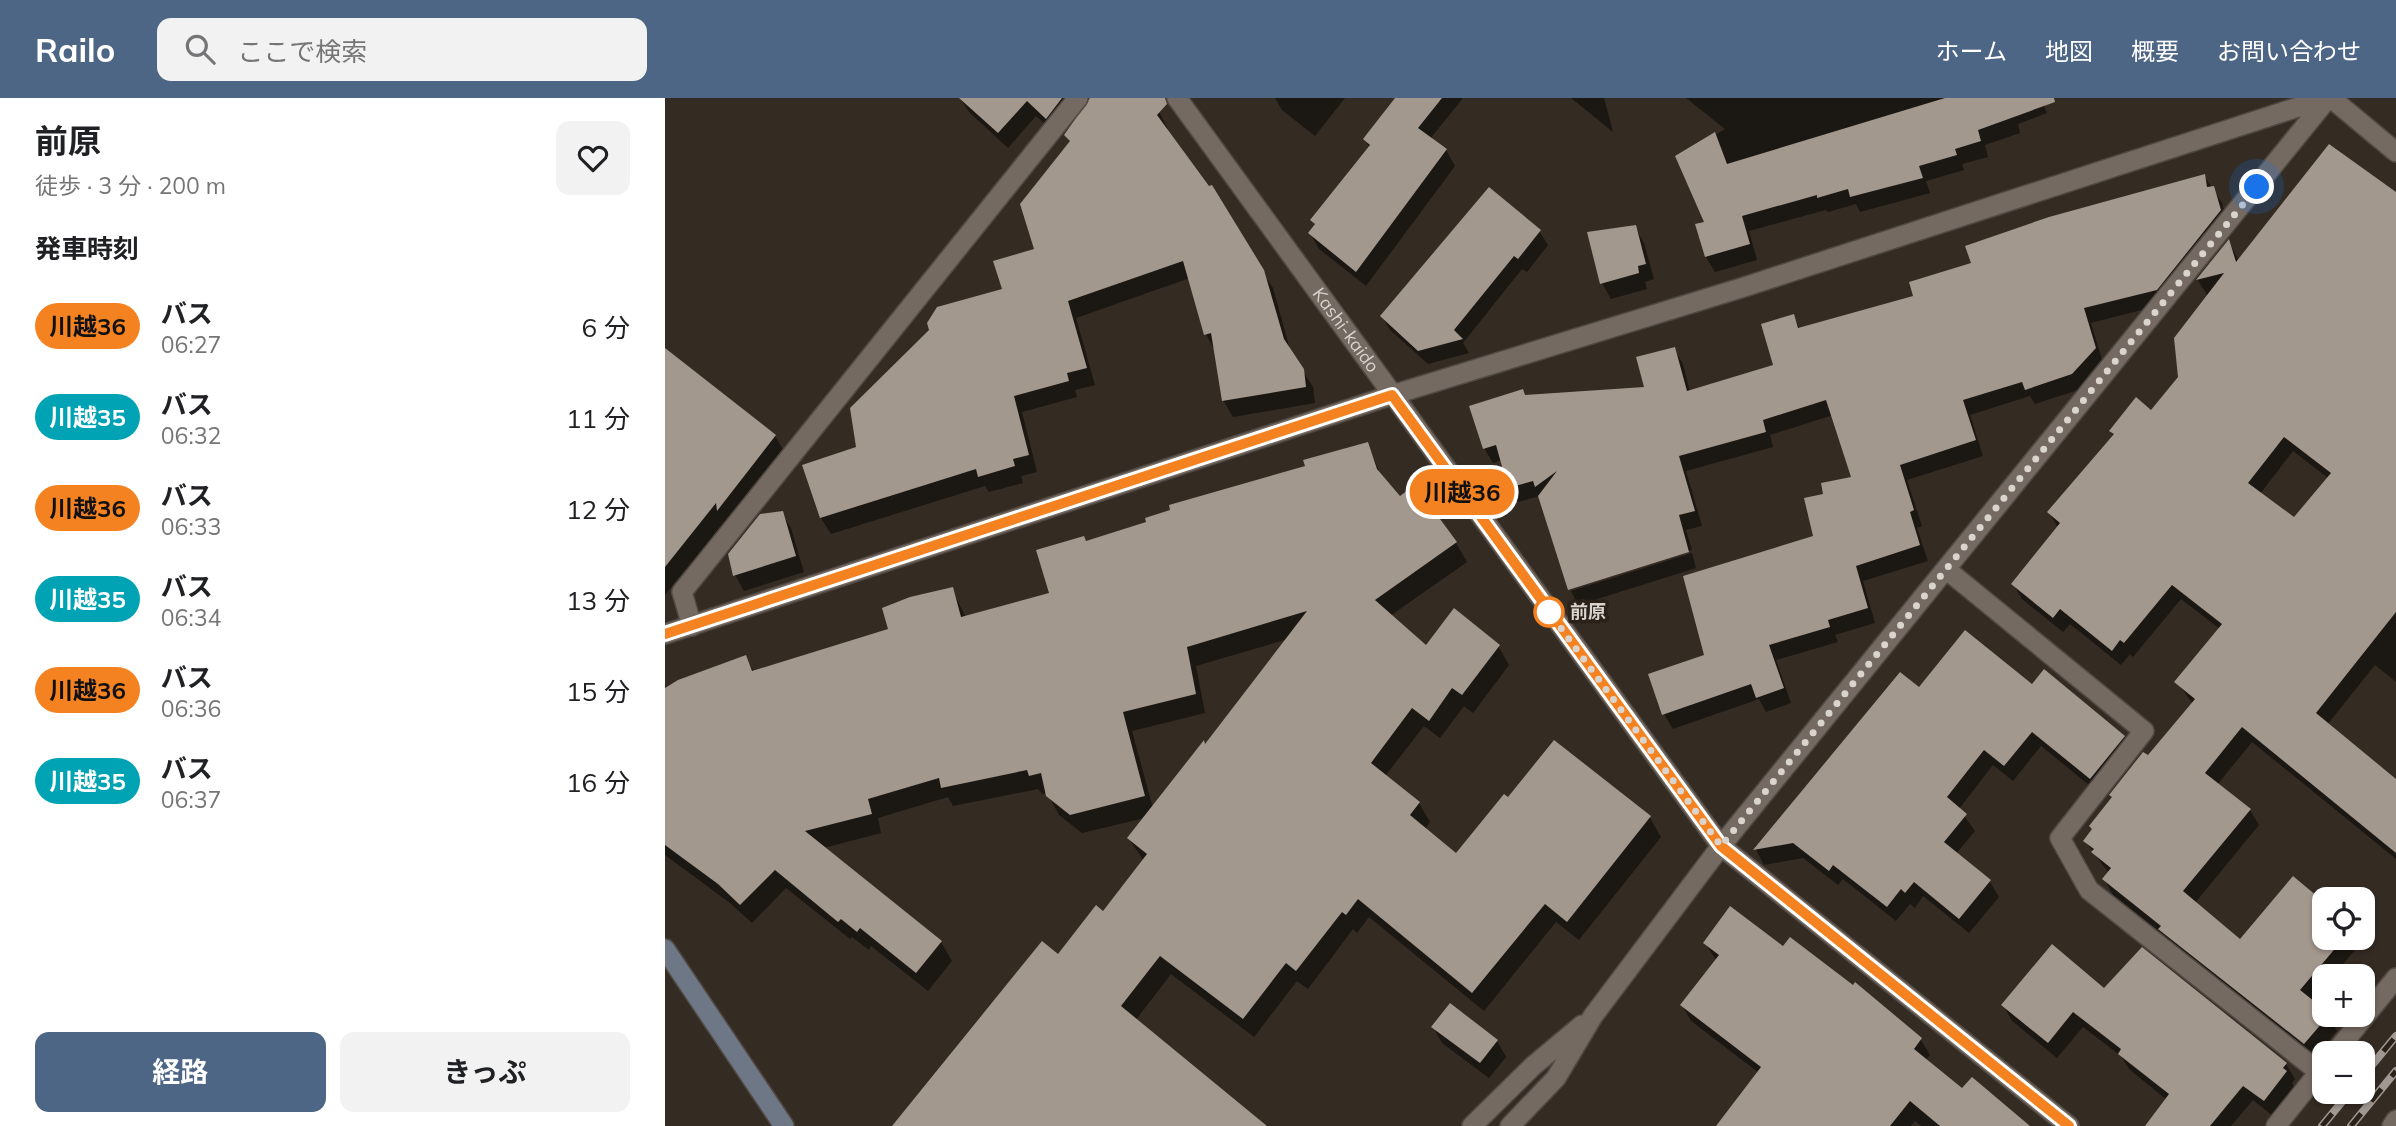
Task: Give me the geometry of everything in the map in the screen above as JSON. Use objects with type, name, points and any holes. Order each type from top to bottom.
[{"type":"main road","points":[[665,949],[784,1126]]},
{"type":"street","points":[[692,626],[683,592],[1078,98]]},
{"type":"street","name":"Kashi-kaido","points":[[1177,98],[1721,846],[2069,1126]]},
{"type":"street","points":[[665,635],[1392,395],[1728,292],[2328,98]]},
{"type":"street","points":[[2328,98],[2396,152]]},
{"type":"street","points":[[1518,1126],[1556,1078],[1593,1016],[1721,846],[2328,98]]},
{"type":"street","points":[[1947,570],[2144,731],[2060,838],[2089,890],[2312,1061]]},
{"type":"street","points":[[2345,1041],[2396,978]]},
{"type":"street","points":[[1472,1126],[1533,1066],[1593,1016]]},
{"type":"street","points":[[1510,1126],[1556,1078]]},
{"type":"street","points":[[2276,1126],[2312,1081]]},
{"type":"street","points":[[2392,1126],[2396,1121]]},
{"type":"building","points":[[959,98],[1062,98],[1046,119],[1027,101],[998,133]]},
{"type":"building","points":[[1090,98],[1165,98],[1167,104],[1157,115],[1209,186],[1212,185],[1264,270],[1284,339],[1304,369],[1306,387],[1222,401],[1211,333],[1204,335],[1183,261],[1068,301],[1087,368],[1067,373],[1069,381],[1014,396],[1029,455],[1013,459],[1015,466],[978,477],[976,469],[820,518],[802,465],[856,447],[850,408],[929,330],[927,323],[937,307],[1002,289],[993,261],[1034,249],[1020,204],[1070,141],[1064,135]]},
{"type":"building","points":[[1395,98],[1442,98],[1418,128],[1447,149],[1356,272],[1308,233],[1315,224],[1310,220],[1370,145],[1363,139]]},
{"type":"building","points":[[1945,98],[2054,98],[2055,102],[1978,130],[1981,141],[1955,149],[1957,155],[1919,166],[1923,178],[1850,197],[1848,189],[1817,198],[1817,195],[1742,216],[1750,244],[1705,257],[1695,224],[1704,222],[1675,156],[1715,132],[1727,164]]},
{"type":"building","points":[[2329,144],[2396,192],[2396,612],[2316,713],[2396,779],[2396,853],[2242,727],[2205,773],[2251,809],[2183,891],[2240,939],[2293,876],[2312,892],[2312,950],[2334,950],[2322,964],[2312,964],[2312,976],[2300,990],[2312,1000],[2312,1027],[2319,1027],[2304,1044],[2158,929],[2161,926],[2102,879],[2111,868],[2091,852],[2094,849],[2083,841],[2092,829],[2089,826],[2112,797],[2109,795],[2143,752],[2148,755],[2195,699],[2174,682],[2222,624],[2172,585],[2124,643],[2120,640],[2112,651],[2060,609],[2053,618],[2011,584],[2060,523],[2047,512],[2114,434],[2109,431],[2136,397],[2151,410],[2178,377],[2174,338],[2224,273],[2196,280],[2229,239],[2236,262]],"holes":[[[2284,437],[2331,473],[2294,517],[2248,483]]]},
{"type":"building","points":[[2205,174],[2207,187],[2214,186],[2221,210],[2157,290],[2084,308],[2096,348],[2072,374],[2025,390],[2022,382],[1963,400],[1976,440],[1900,465],[1914,510],[1910,512],[1920,545],[1856,566],[1868,608],[1828,620],[1830,627],[1769,645],[1784,688],[1756,698],[1751,684],[1662,715],[1648,674],[1704,655],[1683,576],[1813,536],[1804,498],[1823,494],[1821,483],[1851,477],[1826,400],[1763,420],[1766,432],[1679,456],[1695,511],[1679,515],[1689,552],[1568,590],[1538,496],[1557,471],[1535,487],[1533,481],[1508,488],[1496,445],[1483,449],[1469,406],[1523,389],[1525,395],[1644,387],[1636,357],[1675,347],[1687,391],[1773,365],[1761,324],[1794,314],[1798,328],[1913,296],[1909,282],[1971,263],[1965,246],[2049,217]]},
{"type":"building","points":[[1489,187],[1541,230],[1518,259],[1514,256],[1454,330],[1463,339],[1418,351],[1380,316]]},
{"type":"building","points":[[1636,225],[1646,264],[1638,266],[1639,273],[1600,284],[1587,232]]},
{"type":"building","points":[[665,348],[776,435],[717,511],[716,503],[665,567]]},
{"type":"building","points":[[1368,442],[1377,469],[1400,496],[1415,485],[1457,542],[1375,600],[1426,645],[1454,608],[1500,645],[1462,695],[1452,688],[1429,721],[1412,708],[1371,763],[1420,802],[1410,815],[1456,853],[1504,794],[1508,797],[1554,740],[1651,816],[1567,922],[1545,904],[1472,993],[1358,899],[1346,915],[1342,912],[1296,971],[1286,963],[1243,1019],[1160,956],[1121,1006],[1267,1126],[892,1126],[1042,941],[1058,954],[1096,905],[1103,911],[1147,854],[1127,838],[1204,740],[1205,744],[1307,611],[1187,647],[1196,694],[1123,712],[1145,796],[1070,815],[1046,796],[1041,773],[1029,776],[1027,770],[941,788],[939,778],[868,799],[872,814],[805,831],[942,941],[916,973],[860,928],[857,932],[841,919],[838,922],[775,870],[740,905],[718,884],[665,845],[665,688],[678,680],[746,655],[752,671],[888,629],[882,608],[910,597],[953,587],[961,617],[1049,593],[1036,550],[1084,536],[1086,541],[1146,522],[1145,518],[1170,510],[1169,505],[1305,466],[1303,460]]},
{"type":"building","points":[[783,511],[796,556],[733,576],[728,554],[760,514]]},
{"type":"building","points":[[1965,630],[2032,684],[2044,669],[2125,736],[2090,779],[2032,732],[2004,766],[1984,750],[1947,797],[1967,814],[1944,842],[1991,880],[1959,919],[1914,882],[1905,893],[1901,889],[1887,907],[1833,865],[1829,871],[1793,843],[1753,850],[1900,672],[1919,687]]},
{"type":"building","points":[[1730,906],[1783,946],[1790,937],[1853,985],[1855,982],[1922,1038],[1914,1049],[1962,1088],[1972,1077],[2030,1126],[1940,1126],[1910,1101],[1890,1126],[1716,1126],[1761,1067],[1680,1005],[1719,955],[1703,943]]},
{"type":"building","points":[[2052,944],[2104,988],[2142,947],[2287,1063],[2283,1068],[2287,1071],[2264,1101],[2243,1086],[2210,1126],[2145,1126],[2169,1094],[2118,1054],[2121,1049],[2073,1012],[2048,1043],[2001,1005]]},
{"type":"building","points":[[1450,1003],[1498,1040],[1480,1063],[1431,1027]]},
{"type":"railway","points":[[2375,1061],[2396,1036]]},
{"type":"railway","points":[[2351,1126],[2396,1071]]},
{"type":"railway","points":[[2322,1126],[2340,1104]]},
{"type":"bus line","name":"川越36","points":[[665,634],[1392,395],[1721,846],[2069,1126]]},
{"type":"place","name":"前原","points":[[1549,612]]},
{"type":"route","points":[[1549,612],[1544,605],[1721,846],[2257,187]]}]
